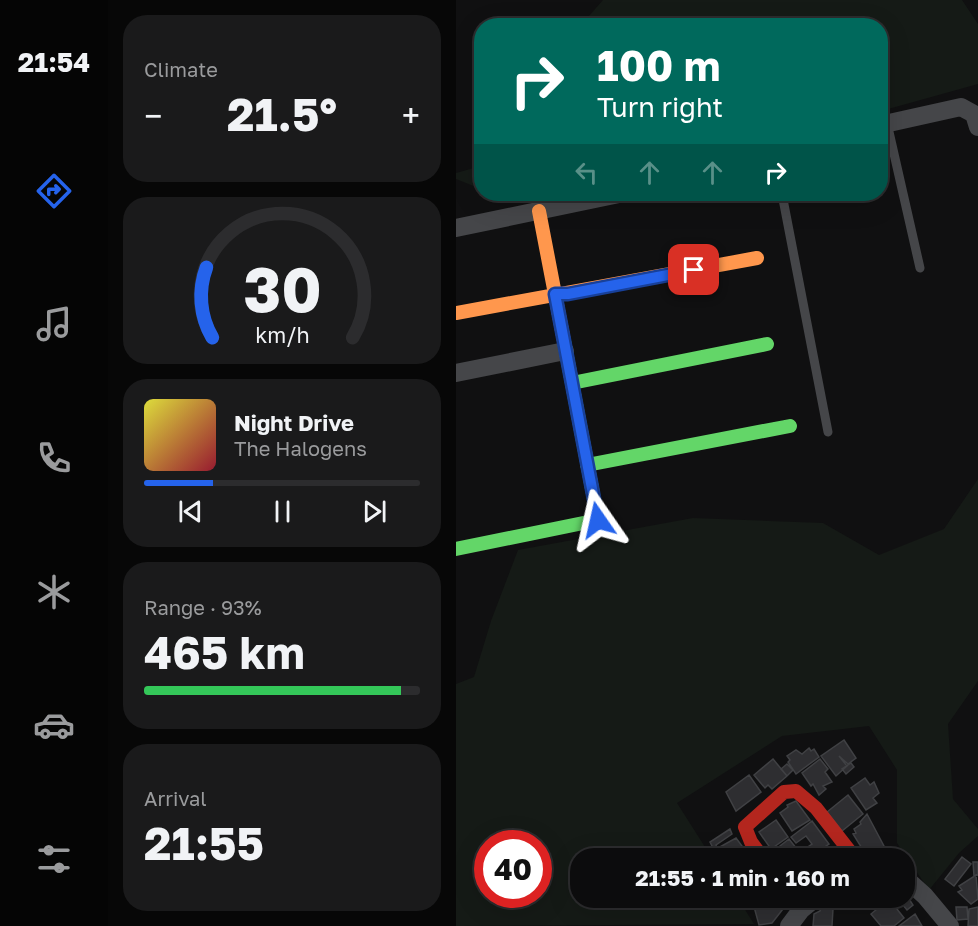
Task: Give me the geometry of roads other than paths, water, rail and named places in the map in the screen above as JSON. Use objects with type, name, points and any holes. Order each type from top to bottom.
[{"type":"street","points":[[888,129],[961,107],[974,114],[978,127]]},
{"type":"street","points":[[456,228],[586,201]]},
{"type":"street","points":[[456,549],[598,520],[539,211]]},
{"type":"street","points":[[456,313],[757,258]]},
{"type":"street","points":[[572,383],[767,344]]},
{"type":"street","points":[[456,373],[566,351]]},
{"type":"street","points":[[587,465],[790,426]]},
{"type":"street","points":[[756,848],[745,827],[784,792],[796,791],[816,808],[847,848]]},
{"type":"street","points":[[915,887],[950,926]]},
{"type":"street","points":[[789,926],[794,908]]},
{"type":"lane","points":[[888,138],[920,268]]},
{"type":"lane","points":[[783,201],[828,432]]}]
